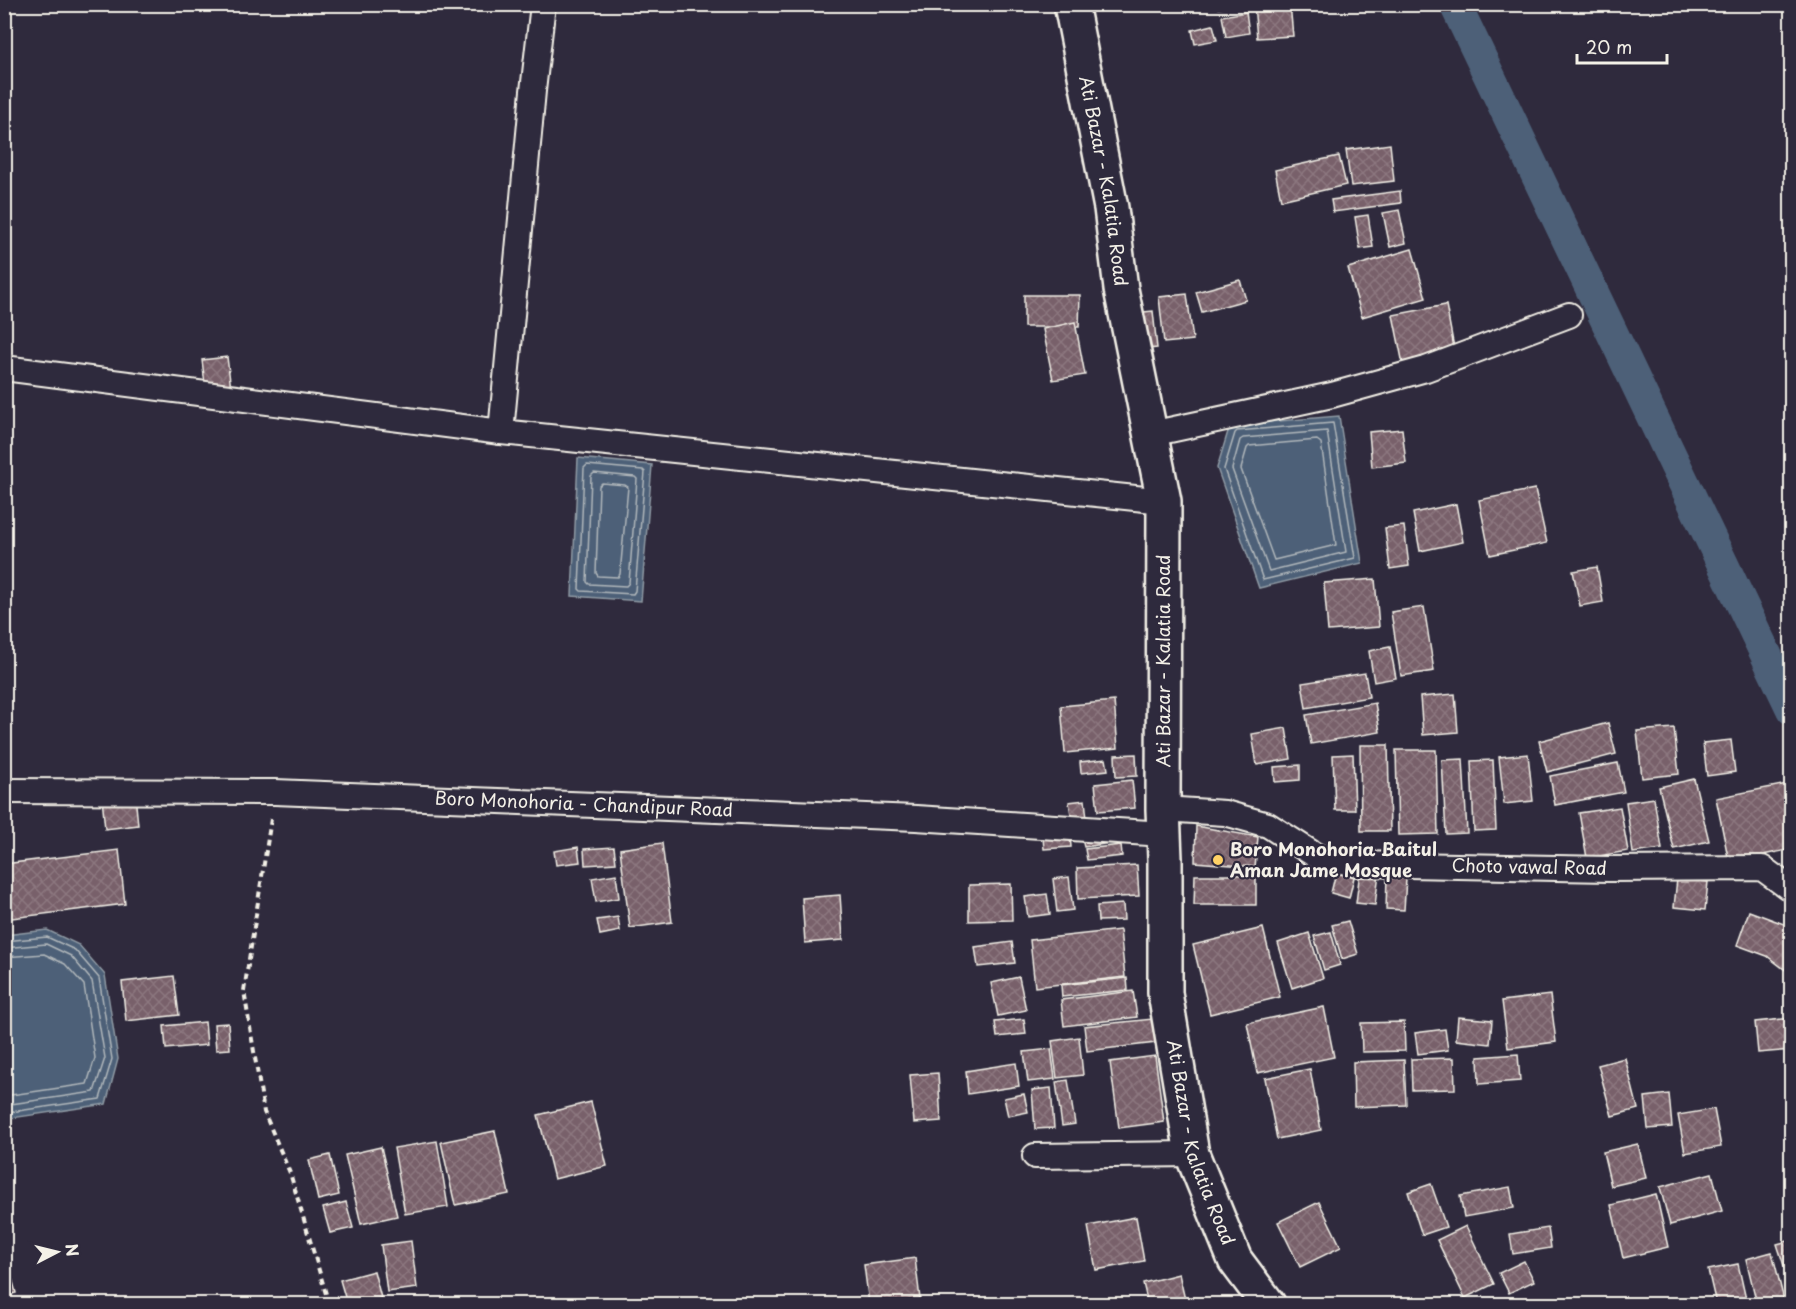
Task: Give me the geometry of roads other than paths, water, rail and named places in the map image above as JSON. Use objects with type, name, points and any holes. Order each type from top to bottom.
[{"type":"main road","name":"Ati Bazar - Kalatia Road","points":[[1071,4],[1111,208],[1121,289],[1164,501],[1165,993],[1192,1154],[1235,1260],[1268,1305]]},
{"type":"street","points":[[501,432],[532,91],[543,4]]},
{"type":"street","points":[[1151,434],[1332,395],[1426,369],[1569,315]]},
{"type":"street","points":[[4,368],[501,432],[1164,501]]},
{"type":"street","name":"Boro Monohoria - Chandipur Road","points":[[4,791],[275,792],[916,818],[1163,821]]},
{"type":"street","name":"Choto vawal Road","points":[[1163,821],[1225,813],[1269,825],[1318,857],[1358,864],[1609,869],[1762,868],[1791,890]]},
{"type":"street","points":[[1035,1156],[1192,1154]]},
{"type":"water","points":[[1339,416],[1362,563],[1259,588],[1217,468],[1230,425]]},
{"type":"water","points":[[578,458],[652,465],[641,601],[572,596]]},
{"type":"water","points":[[47,930],[79,945],[105,975],[118,1059],[106,1104],[5,1119],[5,935]]},
{"type":"waterway","points":[[1455,4],[1792,709]]},
{"type":"place","name":"Boro Monohoria Baitul Aman Jame Mosque","points":[[1218,860]]}]
